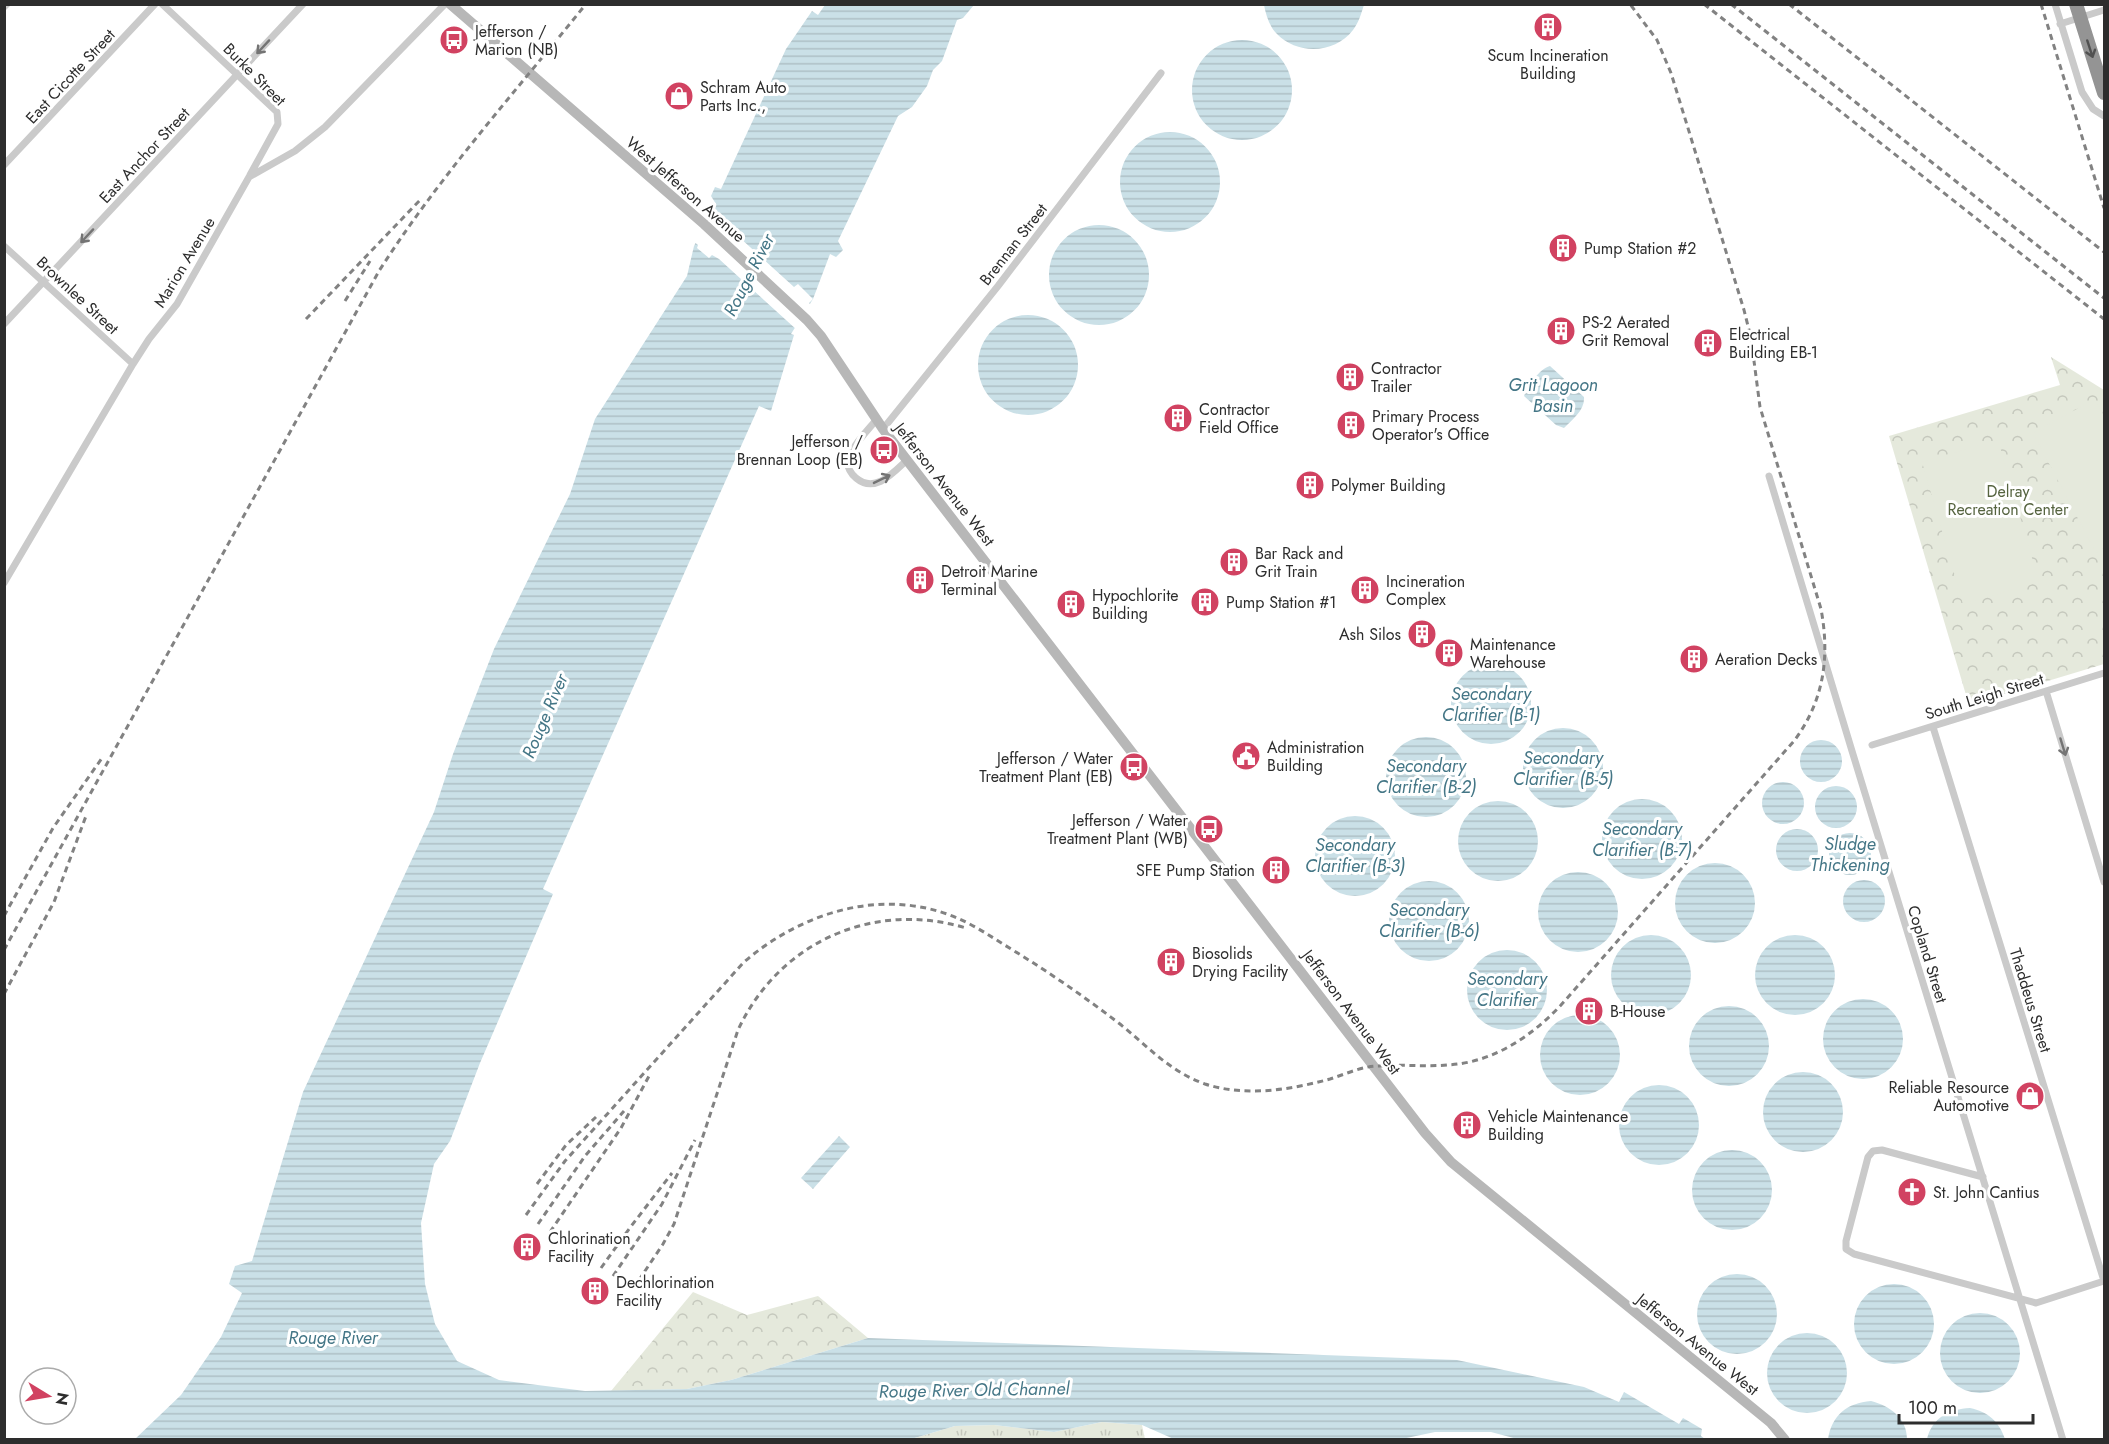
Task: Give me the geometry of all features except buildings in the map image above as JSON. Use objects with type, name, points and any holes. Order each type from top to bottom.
[{"type":"highway","points":[[2076,4],[2104,93]]},
{"type":"main road","name":"West Jefferson Avenue","points":[[450,4],[704,224],[807,320],[821,336],[880,424]]},
{"type":"main road","name":"Jefferson Avenue West","points":[[880,424],[1425,1132],[1452,1162],[1771,1423],[1785,1440]]},
{"type":"street","name":"East Cicotte Street","points":[[4,165],[155,4]]},
{"type":"street","name":"Burke Street","points":[[162,4],[277,112],[278,124],[249,177]]},
{"type":"street","name":"East Anchor Street","points":[[4,324],[303,4]]},
{"type":"street","points":[[249,177],[295,151],[326,127],[445,4]]},
{"type":"street","points":[[2055,4],[2082,92],[2093,109],[2104,116]]},
{"type":"street","points":[[2060,24],[2104,10]]},
{"type":"street","name":"Brennan Street","points":[[907,460],[886,479],[868,484],[859,481],[851,474],[847,463],[851,452],[880,424],[998,286],[1161,74]]},
{"type":"street","name":"Marion Avenue","points":[[4,583],[133,364],[149,339],[177,304],[249,177]]},
{"type":"street","name":"Brownlee Street","points":[[4,246],[133,364]]},
{"type":"street","name":"Copland Street","points":[[1769,476],[2063,1440]]},
{"type":"street","name":"South Leigh Street","points":[[1872,745],[2104,673]]},
{"type":"street","points":[[2046,691],[2104,882]]},
{"type":"street","name":"Thaddeus Street","points":[[1933,727],[2104,1281]]},
{"type":"street","points":[[1983,1177],[1881,1150],[1873,1151],[1868,1157],[1860,1186],[1846,1249],[1854,1254],[2036,1303],[2104,1281]]},
{"type":"green space","name":"Delray Recreation Center","points":[[2051,357],[2104,390],[2104,664],[1969,705],[1889,436],[2060,385]]},
{"type":"green space","points":[[2095,399],[2104,416],[2104,548],[2096,553],[2033,433]]},
{"type":"green space","points":[[1998,440],[2039,582],[1963,604],[1922,462]]},
{"type":"green space","points":[[693,1292],[747,1315],[818,1296],[868,1338],[731,1380],[687,1389],[611,1391]]},
{"type":"green space","points":[[1102,1422],[1142,1425],[1145,1439],[908,1440],[955,1426],[994,1425],[1054,1432]]},
{"type":"water","points":[[1264,4],[1364,5],[1357,24],[1345,38],[1336,44],[1316,49],[1295,46],[1285,41],[1270,24]]},
{"type":"water","name":"Rouge River","points":[[825,5],[974,5],[963,18],[957,20],[942,61],[933,70],[927,86],[912,107],[898,116],[838,241],[843,250],[836,257],[830,254],[813,299],[791,334],[794,335],[771,411],[759,406],[543,889],[553,894],[480,1063],[450,1141],[434,1164],[421,1223],[425,1284],[435,1324],[457,1361],[499,1380],[585,1391],[687,1389],[731,1380],[868,1338],[1457,1360],[1584,1387],[1619,1402],[1624,1392],[1679,1424],[1683,1418],[1702,1429],[1701,1436],[1705,1439],[1521,1440],[1491,1432],[1435,1432],[1397,1440],[1176,1440],[1142,1425],[1102,1422],[1054,1432],[994,1425],[955,1426],[908,1440],[134,1440],[181,1395],[221,1337],[242,1293],[229,1284],[235,1266],[252,1261],[303,1092],[434,812],[453,754],[494,649],[570,494],[595,419],[687,276],[694,246],[716,204],[711,196],[715,187],[721,189],[786,49],[812,11],[818,15]]},
{"type":"water","points":[[1242,40],[1270,48],[1284,62],[1292,90],[1284,118],[1270,132],[1242,140],[1214,132],[1200,118],[1192,90],[1200,62],[1214,48]]},
{"type":"water","points":[[1170,132],[1198,140],[1212,154],[1220,182],[1212,210],[1198,224],[1170,232],[1142,224],[1128,210],[1120,182],[1128,154],[1142,140]]},
{"type":"water","points":[[1099,225],[1127,233],[1141,247],[1149,275],[1141,303],[1127,317],[1099,325],[1071,317],[1057,303],[1049,275],[1057,247],[1071,233]]},
{"type":"water","points":[[1028,315],[1056,323],[1070,337],[1078,365],[1070,393],[1056,407],[1028,415],[1000,407],[986,393],[978,365],[986,337],[1000,323]]},
{"type":"water","name":"Grit Lagoon Basin","points":[[1550,366],[1584,397],[1584,402],[1575,418],[1564,428],[1556,425],[1524,396],[1538,374]]},
{"type":"water","name":"Secondary Clarifier (B-1)","points":[[1491,664],[1506,667],[1519,676],[1528,689],[1531,704],[1528,719],[1519,732],[1506,741],[1491,744],[1476,741],[1463,732],[1454,719],[1451,704],[1454,689],[1463,676],[1476,667]]},
{"type":"water","name":"Secondary Clarifier (B-5)","points":[[1563,728],[1578,731],[1591,740],[1600,753],[1603,768],[1600,783],[1591,796],[1578,805],[1563,808],[1548,805],[1535,796],[1526,783],[1523,768],[1526,753],[1535,740],[1548,731]]},
{"type":"water","name":"Secondary Clarifier (B-2)","points":[[1426,737],[1441,740],[1454,749],[1463,762],[1466,777],[1463,792],[1454,805],[1441,814],[1426,817],[1411,814],[1398,805],[1389,792],[1386,777],[1389,762],[1398,749],[1411,740]]},
{"type":"water","points":[[1821,740],[1829,741],[1836,746],[1841,753],[1841,769],[1836,776],[1829,781],[1821,782],[1813,781],[1806,776],[1801,769],[1800,761],[1801,753],[1806,746],[1813,741]]},
{"type":"water","name":"Sludge Thickening","points":[[1783,782],[1791,783],[1798,788],[1803,795],[1803,811],[1798,818],[1791,823],[1783,824],[1775,823],[1768,818],[1763,811],[1762,803],[1763,795],[1768,788],[1775,783]]},
{"type":"water","name":"Sludge Thickening","points":[[1836,786],[1844,787],[1851,792],[1856,799],[1856,815],[1851,822],[1844,827],[1836,828],[1828,827],[1821,822],[1816,815],[1815,807],[1816,799],[1821,792],[1828,787]]},
{"type":"water","name":"Secondary Clarifier (B-7)","points":[[1642,799],[1657,802],[1670,811],[1679,824],[1682,839],[1679,854],[1670,867],[1657,876],[1642,879],[1627,876],[1614,867],[1605,854],[1602,839],[1605,824],[1614,811],[1627,802]]},
{"type":"water","name":"Secondary Clarifier (B-5)","points":[[1498,801],[1513,804],[1526,813],[1535,826],[1538,841],[1535,856],[1526,869],[1513,878],[1498,881],[1483,878],[1470,869],[1461,856],[1458,841],[1461,826],[1470,813],[1483,804]]},
{"type":"water","name":"Secondary Clarifier (B-3)","points":[[1355,816],[1370,819],[1383,828],[1392,841],[1395,856],[1392,871],[1383,884],[1370,893],[1355,896],[1340,893],[1327,884],[1318,871],[1315,856],[1318,841],[1327,828],[1340,819]]},
{"type":"water","name":"Sludge Thickening","points":[[1797,829],[1805,830],[1812,835],[1817,842],[1817,858],[1812,865],[1805,870],[1797,871],[1789,870],[1782,865],[1777,858],[1776,850],[1777,842],[1782,835],[1789,830]]},
{"type":"water","name":"Sludge Thickening","points":[[1850,833],[1858,834],[1865,839],[1870,846],[1870,862],[1865,869],[1858,874],[1850,875],[1842,874],[1835,869],[1830,862],[1829,854],[1830,846],[1835,839],[1842,834]]},
{"type":"water","points":[[1715,863],[1730,866],[1743,875],[1752,888],[1755,903],[1752,918],[1743,931],[1730,940],[1715,943],[1700,940],[1687,931],[1678,918],[1675,903],[1678,888],[1687,875],[1700,866]]},
{"type":"water","name":"Secondary Clarifier","points":[[1578,872],[1593,875],[1606,884],[1615,897],[1618,912],[1615,927],[1606,940],[1593,949],[1578,952],[1563,949],[1550,940],[1541,927],[1538,912],[1541,897],[1550,884],[1563,875]]},
{"type":"water","name":"Sludge Thickening","points":[[1864,880],[1872,881],[1879,886],[1884,893],[1884,909],[1879,916],[1872,921],[1864,922],[1856,921],[1849,916],[1844,909],[1843,901],[1844,893],[1849,886],[1856,881]]},
{"type":"water","name":"Secondary Clarifier (B-6)","points":[[1429,881],[1444,884],[1457,893],[1466,906],[1469,921],[1466,936],[1457,949],[1444,958],[1429,961],[1414,958],[1401,949],[1392,936],[1389,921],[1392,906],[1401,893],[1414,884]]},
{"type":"water","points":[[1651,935],[1666,938],[1679,947],[1688,960],[1691,975],[1688,990],[1679,1003],[1666,1012],[1651,1015],[1636,1012],[1623,1003],[1614,990],[1611,975],[1614,960],[1623,947],[1636,938]]},
{"type":"water","points":[[1795,935],[1810,938],[1823,947],[1832,960],[1835,975],[1832,990],[1823,1003],[1810,1012],[1795,1015],[1780,1012],[1767,1003],[1758,990],[1755,975],[1758,960],[1767,947],[1780,938]]},
{"type":"water","name":"Secondary Clarifier","points":[[1507,950],[1522,953],[1535,962],[1544,975],[1547,990],[1544,1005],[1535,1018],[1522,1027],[1507,1030],[1492,1027],[1479,1018],[1470,1005],[1467,990],[1470,975],[1479,962],[1492,953]]},
{"type":"water","points":[[1863,999],[1878,1002],[1891,1011],[1900,1024],[1903,1039],[1900,1054],[1891,1067],[1878,1076],[1863,1079],[1848,1076],[1835,1067],[1826,1054],[1823,1039],[1826,1024],[1835,1011],[1848,1002]]},
{"type":"water","points":[[1729,1006],[1744,1009],[1757,1018],[1766,1031],[1769,1046],[1766,1061],[1757,1074],[1744,1083],[1729,1086],[1714,1083],[1701,1074],[1692,1061],[1689,1046],[1692,1031],[1701,1018],[1714,1009]]},
{"type":"water","name":"Secondary Clarifier","points":[[1580,1015],[1595,1018],[1608,1027],[1617,1040],[1620,1055],[1617,1070],[1608,1083],[1595,1092],[1580,1095],[1565,1092],[1552,1083],[1543,1070],[1540,1055],[1543,1040],[1552,1027],[1565,1018]]},
{"type":"water","points":[[1803,1072],[1818,1075],[1831,1084],[1840,1097],[1843,1112],[1840,1127],[1831,1140],[1818,1149],[1803,1152],[1788,1149],[1775,1140],[1766,1127],[1763,1112],[1766,1097],[1775,1084],[1788,1075]]},
{"type":"water","points":[[1659,1085],[1674,1088],[1687,1097],[1696,1110],[1699,1125],[1696,1140],[1687,1153],[1674,1162],[1659,1165],[1644,1162],[1631,1153],[1622,1140],[1619,1125],[1622,1110],[1631,1097],[1644,1088]]},
{"type":"water","points":[[839,1136],[850,1147],[813,1189],[801,1178]]},
{"type":"water","points":[[1732,1150],[1747,1153],[1760,1162],[1769,1175],[1772,1190],[1769,1205],[1760,1218],[1747,1227],[1732,1230],[1717,1227],[1704,1218],[1695,1205],[1692,1190],[1695,1175],[1704,1162],[1717,1153]]},
{"type":"water","points":[[1737,1274],[1752,1277],[1765,1286],[1774,1299],[1777,1314],[1774,1329],[1765,1342],[1752,1351],[1737,1354],[1722,1351],[1709,1342],[1700,1329],[1697,1314],[1700,1299],[1709,1286],[1722,1277]]},
{"type":"water","points":[[1894,1284],[1909,1287],[1922,1296],[1931,1309],[1934,1324],[1931,1339],[1922,1352],[1909,1361],[1894,1364],[1879,1361],[1866,1352],[1857,1339],[1854,1324],[1857,1309],[1866,1296],[1879,1287]]},
{"type":"water","points":[[1980,1313],[1995,1316],[2008,1325],[2017,1338],[2020,1353],[2017,1368],[2008,1381],[1995,1390],[1980,1393],[1965,1390],[1952,1381],[1943,1368],[1940,1353],[1943,1338],[1952,1325],[1965,1316]]},
{"type":"water","points":[[1807,1333],[1822,1336],[1835,1345],[1844,1358],[1847,1373],[1844,1388],[1835,1401],[1822,1410],[1807,1413],[1792,1410],[1779,1401],[1770,1388],[1767,1373],[1770,1358],[1779,1345],[1792,1336]]},
{"type":"water","points":[[1871,1401],[1885,1406],[1901,1419],[1907,1439],[1828,1439],[1833,1423],[1842,1412],[1855,1404]]},
{"type":"water","points":[[1970,1408],[1992,1418],[2000,1427],[2005,1439],[1927,1439],[1937,1420],[1955,1410]]},
{"type":"pier","points":[[708,211],[794,287],[798,284],[813,299],[797,330],[719,259],[712,255],[709,258],[697,248],[698,245],[693,241],[697,238],[695,236]]},
{"type":"railway","points":[[4,950],[379,271],[452,168],[586,4]]},
{"type":"railway","points":[[526,1215],[565,1161],[744,962],[789,931],[814,919],[840,911],[893,904],[920,907],[955,917],[988,934],[1038,966],[1116,1021],[1180,1072],[1192,1079],[1220,1088],[1252,1091],[1283,1089],[1330,1079],[1373,1066],[1430,1066],[1464,1063],[1495,1054],[1524,1038],[1561,1005],[1794,741],[1812,710],[1822,678],[1824,661],[1825,644],[1821,609],[1760,407],[1751,338],[1744,310],[1671,73],[1657,40],[1630,4]]},
{"type":"railway","points":[[1704,4],[2104,319]]},
{"type":"railway","points":[[1731,4],[2104,298]]},
{"type":"railway","points":[[1789,4],[2104,252]]},
{"type":"railway","points":[[2041,4],[2104,208]]},
{"type":"railway","points":[[306,319],[422,198]]},
{"type":"railway","points":[[345,301],[370,261]]},
{"type":"railway","points":[[4,916],[53,828],[102,758]]},
{"type":"railway","points":[[4,994],[54,902],[86,816]]},
{"type":"railway","points":[[633,1289],[674,1224],[738,1030],[756,999],[778,973],[804,952],[832,936],[864,925],[897,920],[931,921],[966,928]]},
{"type":"railway","points":[[550,1232],[621,1128],[649,1076]]},
{"type":"railway","points":[[538,1224],[585,1156],[624,1111]]},
{"type":"railway","points":[[537,1184],[566,1145],[596,1117]]},
{"type":"railway","points":[[613,1276],[662,1204],[695,1140]]},
{"type":"railway","points":[[601,1268],[672,1173]]},
{"type":"place","name":"Scum Incineration Building","points":[[1548,27]]},
{"type":"place","name":"Jefferson / Marion (NB)","points":[[454,40]]},
{"type":"place","name":"Schram Auto Parts Inc.,","points":[[679,96]]},
{"type":"place","name":"Pump Station #2","points":[[1563,248]]},
{"type":"place","name":"PS-2 Aerated Grit Removal","points":[[1561,331]]},
{"type":"place","name":"Electrical Building EB-1","points":[[1708,343]]},
{"type":"place","name":"Contractor Trailer","points":[[1350,377]]},
{"type":"place","name":"Contractor Field Office","points":[[1178,418]]},
{"type":"place","name":"Primary Process Operator's Office","points":[[1351,425]]},
{"type":"place","name":"Jefferson / Brennan Loop (EB)","points":[[884,450]]},
{"type":"place","name":"Polymer Building","points":[[1310,485]]},
{"type":"place","name":"Bar Rack and Grit Train","points":[[1234,562]]},
{"type":"place","name":"Detroit Marine Terminal","points":[[920,580]]},
{"type":"place","name":"Incineration Complex","points":[[1365,590]]},
{"type":"place","name":"Pump Station #1","points":[[1205,602]]},
{"type":"place","name":"Hypochlorite Building","points":[[1071,604]]},
{"type":"place","name":"Ash Silos","points":[[1422,634]]},
{"type":"place","name":"Maintenance Warehouse","points":[[1449,653]]},
{"type":"place","name":"Aeration Decks","points":[[1694,659]]},
{"type":"place","name":"Administration Building","points":[[1246,756]]},
{"type":"place","name":"Jefferson / Water Treatment Plant (EB)","points":[[1134,767]]},
{"type":"place","name":"Jefferson / Water Treatment Plant (WB)","points":[[1209,829]]},
{"type":"place","name":"SFE Pump Station","points":[[1276,870]]},
{"type":"place","name":"Biosolids Drying Facility","points":[[1171,962]]},
{"type":"place","name":"B-House","points":[[1589,1011]]},
{"type":"place","name":"Reliable Resource Automotive","points":[[2030,1096]]},
{"type":"place","name":"Vehicle Maintenance Building","points":[[1467,1125]]},
{"type":"place","name":"St. John Cantius","points":[[1912,1192]]},
{"type":"place","name":"Chlorination Facility","points":[[527,1247]]},
{"type":"place","name":"Dechlorination Facility","points":[[595,1291]]},
{"type":"water label","name":"Rouge River Old Channel","points":[[974,1390]]}]
